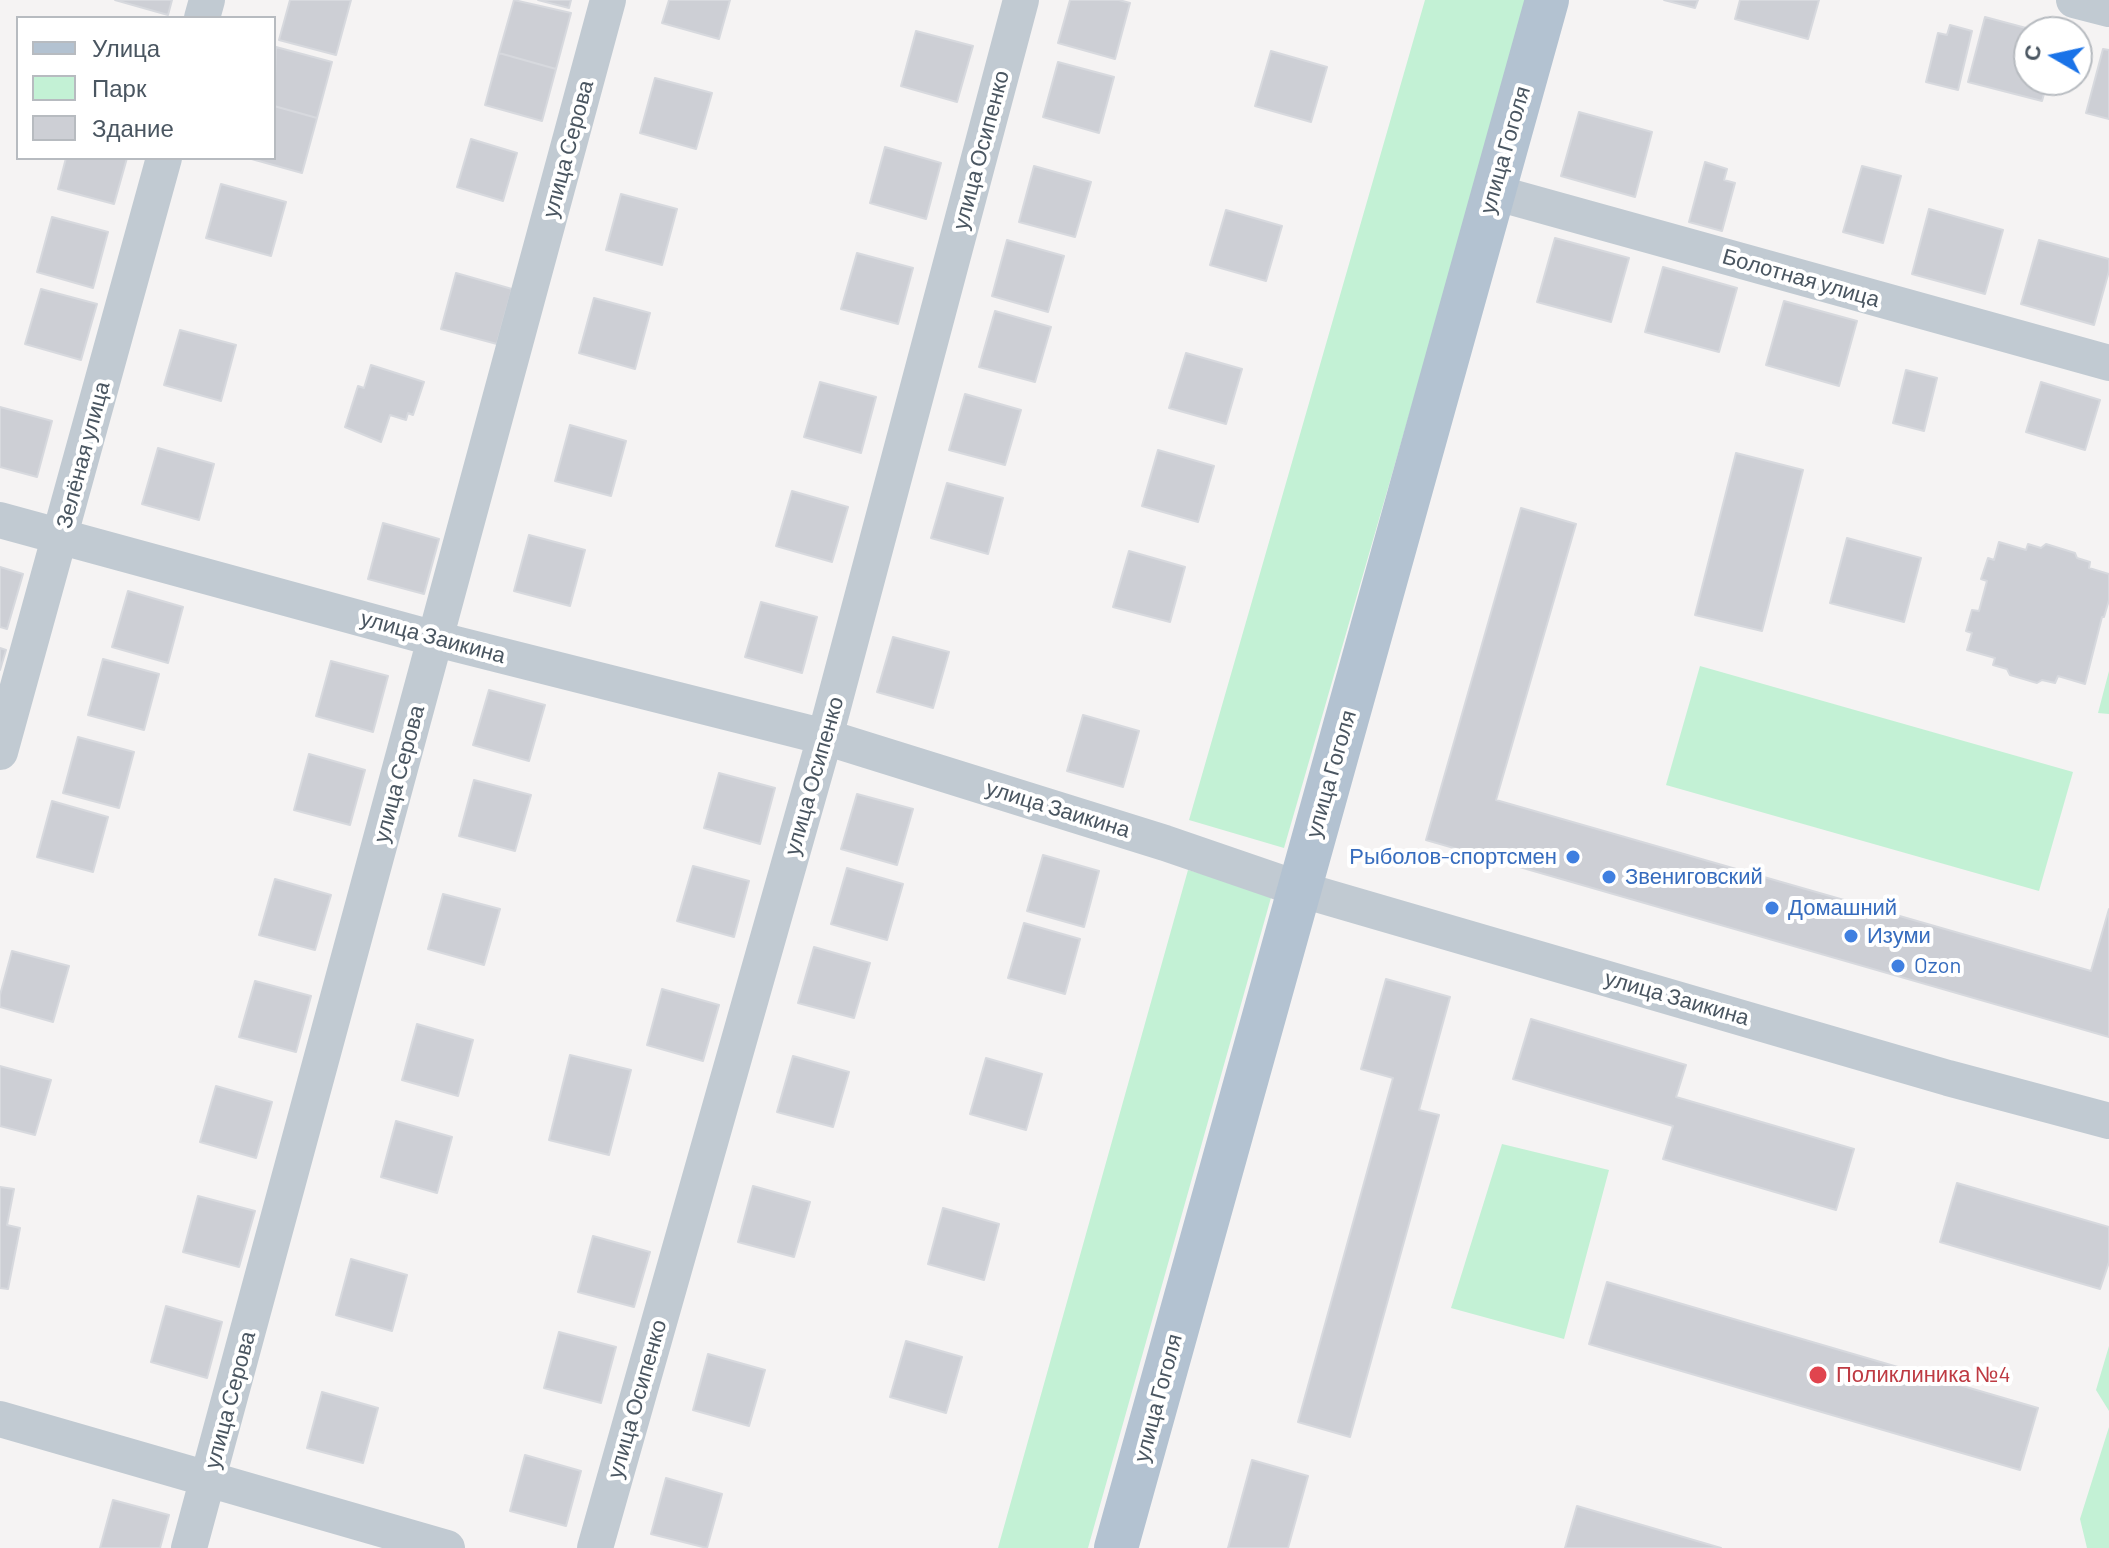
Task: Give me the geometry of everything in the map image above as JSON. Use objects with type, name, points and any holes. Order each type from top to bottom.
[{"type":"main road","name":"улица Гоголя","points":[[1116,1548],[1547,0]]},
{"type":"street","name":"улица Серова","points":[[189,1548],[608,0]]},
{"type":"street","name":"улица Осипенко","points":[[595,1548],[825,737],[1021,0]]},
{"type":"street","points":[[2074,0],[2109,9]]},
{"type":"street","name":"Зелёная улица","points":[[0,752],[163,160]]},
{"type":"street","name":"Болотная улица","points":[[1493,192],[2109,363]]},
{"type":"street","name":"улица Заикина","points":[[0,520],[436,639],[825,737],[1165,843],[1299,889],[1948,1078],[2109,1121]]},
{"type":"street","points":[[0,1419],[447,1548]]},
{"type":"green space","points":[[1425,0],[1529,0],[1284,848],[1189,820]]},
{"type":"green space","points":[[1700,666],[2073,772],[2039,891],[1666,785]]},
{"type":"green space","points":[[2109,671],[2109,714],[2098,713]]},
{"type":"green space","points":[[1188,870],[1272,894],[1088,1548],[998,1548]]},
{"type":"green space","points":[[1502,1144],[1609,1170],[1564,1339],[1451,1308]]},
{"type":"green space","points":[[2109,1346],[2109,1411],[2096,1390]]},
{"type":"green space","points":[[2109,1427],[2109,1548],[2087,1548],[2080,1519]]},
{"type":"building","points":[[115,0],[172,0],[168,15]]},
{"type":"building","points":[[290,0],[351,0],[336,55],[279,40]]},
{"type":"building","points":[[514,0],[571,13],[556,69],[499,53]]},
{"type":"building","points":[[538,0],[571,0],[569,8]]},
{"type":"building","points":[[669,0],[730,0],[719,39],[662,23]]},
{"type":"building","points":[[1070,0],[1119,0],[1130,3],[1115,59],[1058,43]]},
{"type":"building","points":[[1664,0],[1698,0],[1695,8]]},
{"type":"building","points":[[1740,0],[1819,0],[1808,39],[1735,19]]},
{"type":"building","points":[[1985,17],[2013,24],[2013,94],[1968,82]]},
{"type":"building","points":[[1950,25],[1972,31],[1958,90],[1926,82],[1938,33],[1947,35]]},
{"type":"building","points":[[916,31],[973,46],[957,102],[901,86]]},
{"type":"building","points":[[276,47],[332,62],[317,118],[276,107]]},
{"type":"building","points":[[2103,49],[2109,50],[2109,119],[2086,113],[2093,96]]},
{"type":"building","points":[[1271,51],[1327,67],[1311,122],[1255,106]]},
{"type":"building","points":[[499,53],[556,69],[542,121],[485,105]]},
{"type":"building","points":[[1058,62],[1114,77],[1099,133],[1043,117]]},
{"type":"building","points":[[655,78],[712,93],[696,149],[640,133]]},
{"type":"building","points":[[2023,96],[2043,96],[2042,101]]},
{"type":"building","points":[[276,107],[317,118],[302,173],[255,160],[276,160]]},
{"type":"building","points":[[1579,112],[1652,132],[1635,197],[1561,176]]},
{"type":"building","points":[[471,139],[517,153],[503,201],[457,187]]},
{"type":"building","points":[[885,147],[941,163],[926,219],[870,203]]},
{"type":"building","points":[[65,160],[126,160],[114,204],[58,189]]},
{"type":"building","points":[[1705,162],[1727,169],[1724,180],[1735,183],[1722,231],[1689,222]]},
{"type":"building","points":[[1034,166],[1091,182],[1075,237],[1019,222]]},
{"type":"building","points":[[1862,166],[1901,176],[1883,243],[1843,232]]},
{"type":"building","points":[[221,184],[286,202],[271,256],[206,238]]},
{"type":"building","points":[[621,194],[677,209],[662,265],[606,250]]},
{"type":"building","points":[[1929,209],[2003,230],[1985,294],[1912,274]]},
{"type":"building","points":[[1226,210],[1282,226],[1266,281],[1210,265]]},
{"type":"building","points":[[52,217],[108,232],[93,288],[37,272]]},
{"type":"building","points":[[1555,238],[1629,258],[1611,322],[1537,302]]},
{"type":"building","points":[[1007,240],[1064,256],[1048,312],[992,296]]},
{"type":"building","points":[[2039,240],[2109,259],[2109,271],[2094,325],[2021,304]]},
{"type":"building","points":[[857,253],[913,268],[898,324],[841,309]]},
{"type":"building","points":[[1663,267],[1737,288],[1719,352],[1645,332]]},
{"type":"building","points":[[456,273],[512,289],[497,344],[441,329]]},
{"type":"building","points":[[41,289],[97,304],[81,360],[25,344]]},
{"type":"building","points":[[594,298],[650,313],[635,369],[579,353]]},
{"type":"building","points":[[1784,301],[1857,321],[1839,386],[1766,365]]},
{"type":"building","points":[[995,311],[1051,327],[1035,382],[979,367]]},
{"type":"building","points":[[180,330],[236,345],[221,401],[164,385]]},
{"type":"building","points":[[1186,353],[1242,369],[1226,424],[1169,408]]},
{"type":"building","points":[[371,365],[424,382],[413,415],[408,413],[406,420],[390,415],[381,442],[345,427],[358,386],[364,388]]},
{"type":"building","points":[[1906,370],[1937,378],[1924,431],[1893,423]]},
{"type":"building","points":[[820,382],[876,397],[861,453],[804,437]]},
{"type":"building","points":[[2041,382],[2100,400],[2085,450],[2026,432]]},
{"type":"building","points":[[965,394],[1021,410],[1005,465],[949,450]]},
{"type":"building","points":[[0,407],[52,421],[37,477],[0,467]]},
{"type":"building","points":[[570,425],[626,441],[611,496],[555,481]]},
{"type":"building","points":[[158,448],[214,464],[199,520],[142,504]]},
{"type":"building","points":[[1158,450],[1214,466],[1198,522],[1142,506]]},
{"type":"building","points":[[1736,453],[1803,470],[1762,631],[1695,615]]},
{"type":"building","points":[[947,483],[1003,498],[988,554],[931,538]]},
{"type":"building","points":[[792,491],[848,507],[832,562],[776,546]]},
{"type":"building","points":[[1521,508],[1576,524],[1496,800],[2091,971],[2109,909],[2109,1037],[1426,840]]},
{"type":"building","points":[[383,523],[439,539],[424,594],[368,579]]},
{"type":"building","points":[[529,535],[585,550],[570,606],[514,591]]},
{"type":"building","points":[[1847,538],[1921,558],[1904,622],[1830,603]]},
{"type":"building","points":[[1999,542],[2026,550],[2028,544],[2041,548],[2046,544],[2075,553],[2077,558],[2090,562],[2089,568],[2109,574],[2109,600],[2085,684],[2058,676],[2055,683],[2042,680],[2037,683],[2010,675],[2007,669],[1993,665],[1995,658],[1967,650],[1972,633],[1966,631],[1972,610],[1979,611],[1987,581],[1981,579],[1988,558],[1994,560]]},
{"type":"building","points":[[1129,551],[1185,567],[1170,622],[1113,607]]},
{"type":"building","points":[[0,567],[23,574],[7,629],[0,627]]},
{"type":"building","points":[[128,591],[183,607],[168,663],[112,647]]},
{"type":"building","points":[[761,602],[817,617],[802,673],[745,657]]},
{"type":"building","points":[[893,637],[949,652],[933,708],[877,692]]},
{"type":"building","points":[[0,648],[6,650],[0,670]]},
{"type":"building","points":[[103,659],[159,674],[144,730],[88,715]]},
{"type":"building","points":[[331,661],[388,676],[373,732],[316,716]]},
{"type":"building","points":[[489,690],[545,705],[529,761],[473,745]]},
{"type":"building","points":[[1083,715],[1139,731],[1123,787],[1067,771]]},
{"type":"building","points":[[78,737],[134,752],[119,808],[63,793]]},
{"type":"building","points":[[309,754],[365,770],[350,825],[294,810]]},
{"type":"building","points":[[719,773],[775,788],[760,844],[704,828]]},
{"type":"building","points":[[474,780],[531,795],[515,851],[459,836]]},
{"type":"building","points":[[857,794],[913,809],[897,865],[841,849]]},
{"type":"building","points":[[52,801],[108,817],[93,872],[37,857]]},
{"type":"building","points":[[1043,855],[1099,871],[1084,927],[1027,911]]},
{"type":"building","points":[[693,866],[749,881],[734,937],[677,921]]},
{"type":"building","points":[[847,868],[903,884],[887,940],[831,924]]},
{"type":"building","points":[[275,879],[331,895],[315,950],[259,935]]},
{"type":"building","points":[[443,894],[500,909],[484,965],[428,949]]},
{"type":"building","points":[[1024,923],[1080,939],[1065,994],[1008,978]]},
{"type":"building","points":[[814,947],[870,963],[854,1018],[798,1003]]},
{"type":"building","points":[[12,951],[69,966],[53,1022],[0,1007],[0,995]]},
{"type":"building","points":[[1386,979],[1450,997],[1419,1110],[1439,1115],[1350,1437],[1298,1422],[1393,1078],[1361,1069]]},
{"type":"building","points":[[255,981],[311,996],[296,1052],[239,1037]]},
{"type":"building","points":[[662,989],[719,1005],[703,1061],[647,1045]]},
{"type":"building","points":[[1531,1019],[1686,1065],[1676,1097],[1854,1149],[1836,1210],[1663,1159],[1673,1126],[1513,1079]]},
{"type":"building","points":[[417,1024],[473,1040],[458,1096],[402,1080]]},
{"type":"building","points":[[570,1055],[631,1070],[609,1155],[549,1140]]},
{"type":"building","points":[[793,1056],[849,1072],[833,1127],[777,1112]]},
{"type":"building","points":[[986,1058],[1042,1074],[1026,1130],[970,1114]]},
{"type":"building","points":[[0,1066],[51,1080],[35,1135],[0,1126]]},
{"type":"building","points":[[216,1086],[272,1102],[256,1158],[200,1142]]},
{"type":"building","points":[[396,1121],[452,1137],[437,1193],[381,1177]]},
{"type":"building","points":[[1957,1183],[2109,1227],[2109,1262],[2100,1289],[1940,1242]]},
{"type":"building","points":[[753,1186],[810,1202],[794,1257],[738,1242]]},
{"type":"building","points":[[0,1187],[14,1189],[7,1225],[20,1228],[8,1289],[0,1288]]},
{"type":"building","points":[[198,1196],[255,1211],[239,1267],[183,1252]]},
{"type":"building","points":[[943,1208],[999,1224],[984,1280],[928,1264]]},
{"type":"building","points":[[593,1236],[650,1252],[634,1307],[578,1292]]},
{"type":"building","points":[[351,1259],[407,1275],[392,1331],[336,1315]]},
{"type":"building","points":[[1607,1282],[2038,1408],[2020,1470],[1589,1344]]},
{"type":"building","points":[[166,1306],[222,1322],[207,1378],[151,1362]]},
{"type":"building","points":[[559,1332],[616,1347],[601,1403],[544,1388]]},
{"type":"building","points":[[906,1341],[962,1357],[946,1413],[890,1397]]},
{"type":"building","points":[[708,1354],[765,1370],[749,1426],[693,1410]]},
{"type":"building","points":[[322,1392],[378,1408],[363,1463],[307,1448]]},
{"type":"building","points":[[525,1455],[581,1471],[566,1526],[510,1511]]},
{"type":"building","points":[[1252,1460],[1308,1476],[1288,1548],[1228,1548]]},
{"type":"building","points":[[666,1478],[722,1494],[707,1548],[651,1534]]},
{"type":"building","points":[[113,1500],[169,1515],[160,1548],[100,1548]]},
{"type":"building","points":[[1577,1506],[1721,1548],[1565,1548]]},
{"type":"place","name":"Рыболов-спортсмен","points":[[1573,857]]},
{"type":"place","name":"Звениговский","points":[[1609,877]]},
{"type":"place","name":"Домашний","points":[[1772,908]]},
{"type":"place","name":"Изуми","points":[[1851,936]]},
{"type":"place","name":"Ozon","points":[[1898,966]]},
{"type":"place","name":"Поликлиника №4","points":[[1818,1375]]}]
